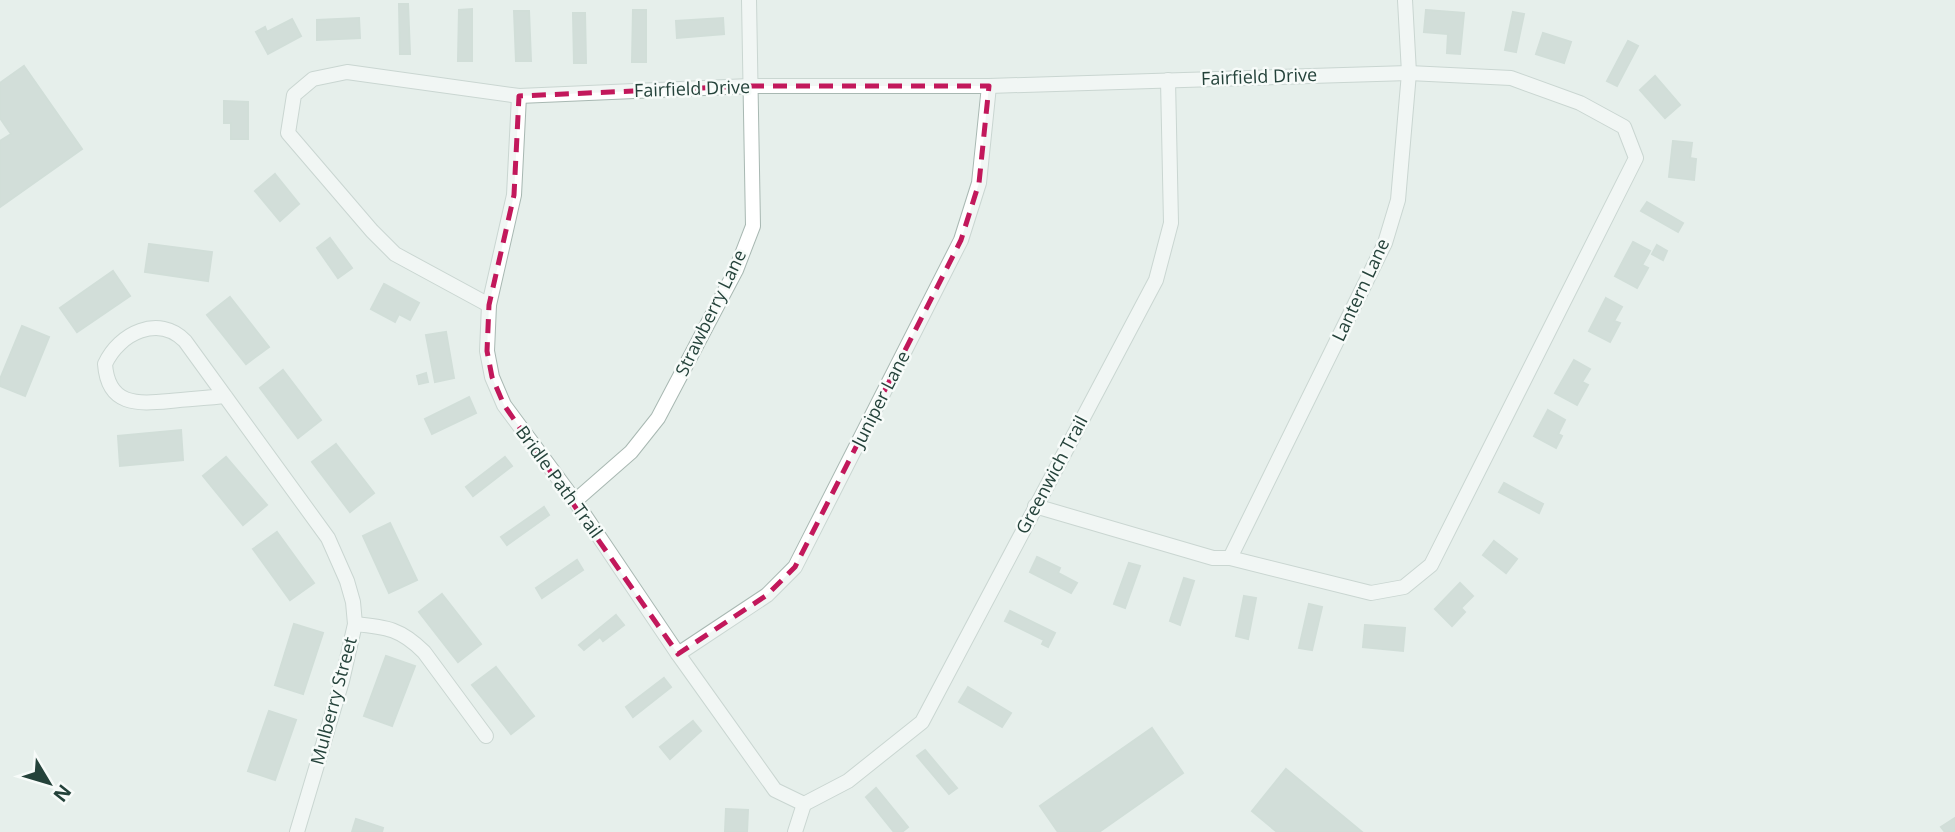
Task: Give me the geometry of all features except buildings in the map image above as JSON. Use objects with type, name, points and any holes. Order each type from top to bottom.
[{"type":"street","name":"Strawberry Lane","points":[[575,501],[631,452],[658,418],[736,271],[752,226],[749,0]]},
{"type":"street","name":"Lantern Lane","points":[[1230,558],[1385,243],[1398,200],[1409,73],[1405,0]]},
{"type":"street","name":"Fairfield Drive","points":[[489,305],[395,254],[372,231],[288,133],[294,95],[313,79],[347,72],[519,96],[750,86],[989,86],[1409,73],[1511,78],[1580,103],[1624,127],[1636,158],[1431,565],[1404,587],[1371,593],[1230,558],[1213,558],[1035,506]]},
{"type":"street","name":"Greenwich Trail","points":[[804,804],[848,781],[922,722],[1156,280],[1171,223],[1168,80]]},
{"type":"street","name":"Juniper Lane","points":[[678,654],[767,595],[795,567],[961,240],[979,183],[989,86]]},
{"type":"street","name":"Bridle Path Trail","points":[[519,96],[514,195],[489,305],[487,351],[492,377],[504,405],[575,501],[678,654],[775,790],[804,804]]},
{"type":"street","name":"Mulberry Street","points":[[225,396],[131,402],[114,392],[108,383],[105,364],[115,347],[143,330],[159,327],[169,329],[185,341],[225,396],[328,538],[347,581],[355,624],[342,681],[297,832]]},
{"type":"street","points":[[355,624],[395,630],[415,643],[486,736]]},
{"type":"street","points":[[795,832],[804,804]]},
{"type":"highlighted area","points":[[750,86],[989,86],[979,183],[961,240],[795,567],[767,595],[678,654],[504,405],[492,377],[487,351],[489,305],[514,195],[519,96]]}]
